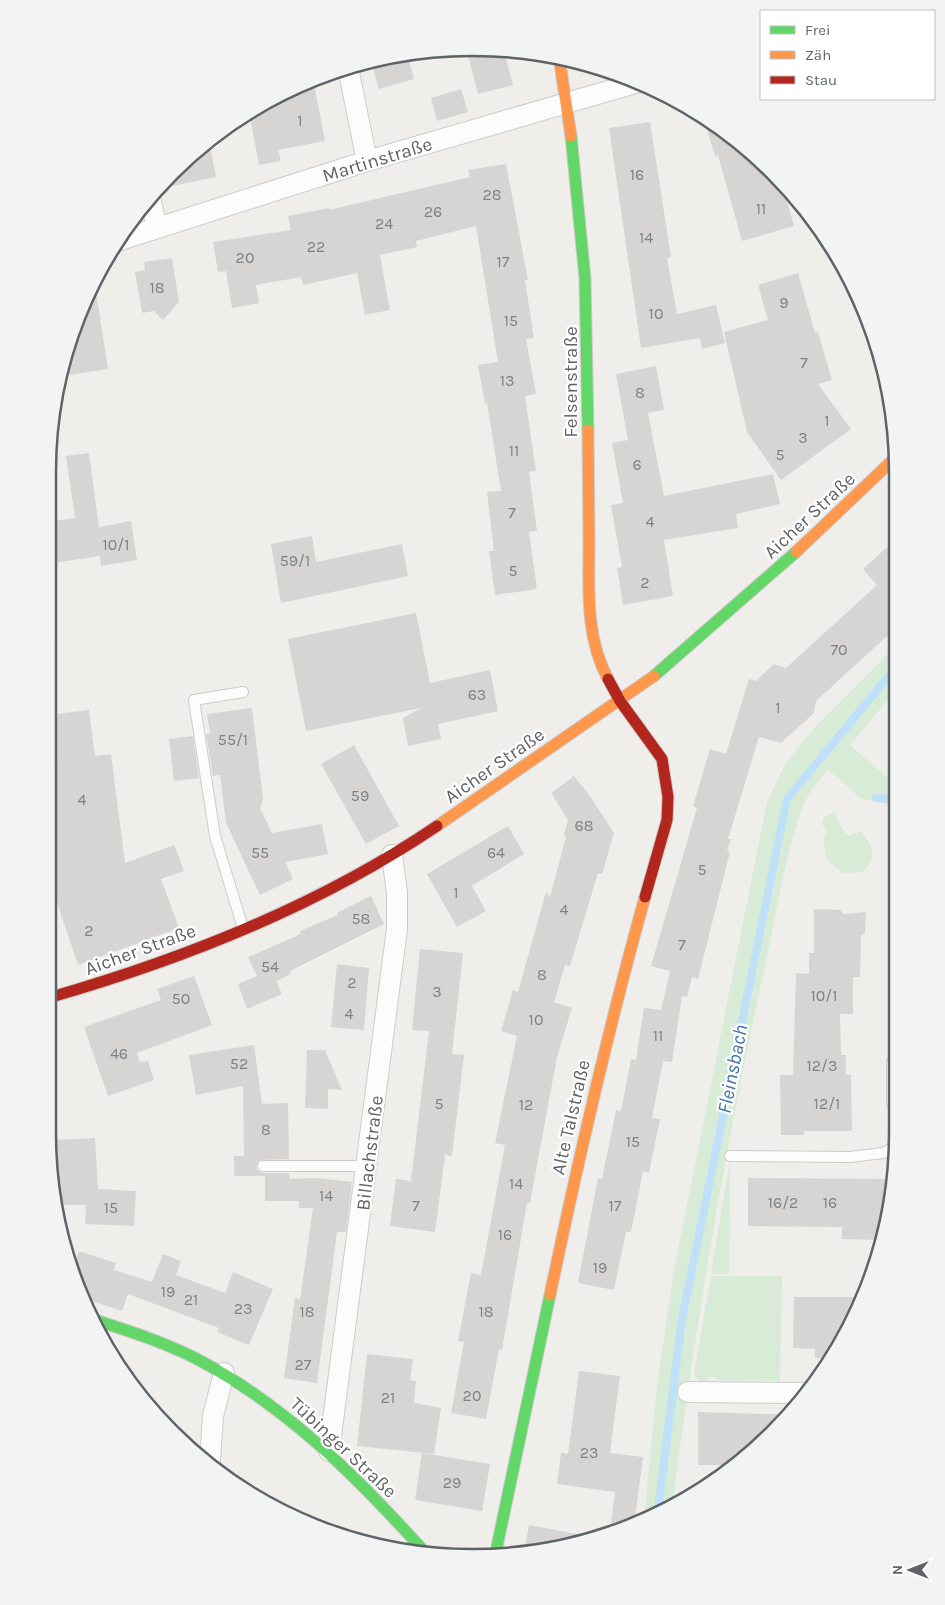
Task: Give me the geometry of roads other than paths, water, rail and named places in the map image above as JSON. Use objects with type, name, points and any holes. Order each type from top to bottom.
[{"type":"street","name":"Felsenstraße","points":[[560,65],[580,219],[588,340],[591,624],[600,664],[620,701]]},
{"type":"street","points":[[349,75],[367,161]]},
{"type":"street","name":"Martinstraße","points":[[129,237],[367,161],[626,86]]},
{"type":"street","points":[[152,207],[157,228]]},
{"type":"street","name":"Aicher Straße","points":[[56,996],[107,981],[243,929],[322,892],[392,855],[620,701],[667,667],[714,627],[889,464]]},
{"type":"street","name":"Alte Talstraße","points":[[497,1548],[587,1117],[614,1006],[667,820],[668,797],[662,759],[620,701]]},
{"type":"street","name":"Billachstraße","points":[[329,1452],[397,929],[397,893],[392,855]]},
{"type":"street","name":"Tübinger Straße","points":[[102,1322],[171,1347],[224,1373],[287,1415],[329,1452],[418,1545]]},
{"type":"street","points":[[210,1456],[213,1416],[224,1373]]},
{"type":"street","points":[[688,1392],[797,1393]]},
{"type":"lane","points":[[243,692],[194,700],[215,836],[243,929]]},
{"type":"lane","points":[[730,1156],[850,1157],[883,1153],[888,1150]]},
{"type":"lane","points":[[262,1166],[367,1166]]},
{"type":"waterway","name":"Fleinsbach","points":[[659,1505],[682,1319],[787,799],[889,676]]},
{"type":"waterway","points":[[876,798],[889,799]]}]
